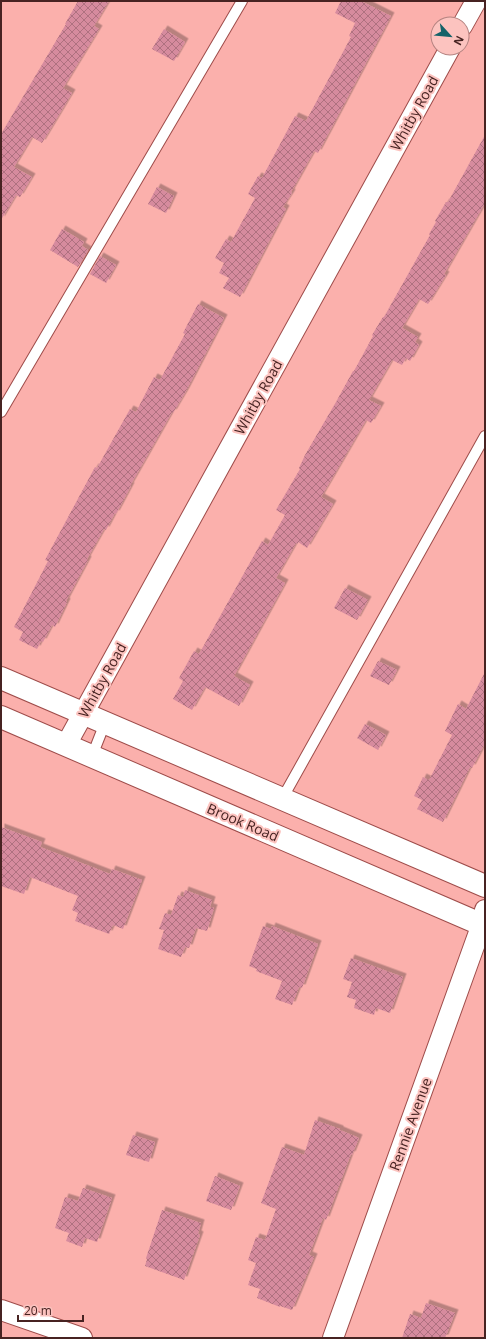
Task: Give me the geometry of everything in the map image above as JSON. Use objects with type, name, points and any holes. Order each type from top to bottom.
[{"type":"main road","points":[[1,678],[485,886]]},
{"type":"main road","name":"Brook Road","points":[[1,717],[484,920]]},
{"type":"street","points":[[468,16],[476,1]]},
{"type":"street","name":"Whitby Road","points":[[66,745],[446,56]]},
{"type":"street","name":"Rennie Avenue","points":[[333,1338],[484,920]]},
{"type":"street","points":[[1,1310],[82,1338]]},
{"type":"lane","points":[[1,412],[242,1]]},
{"type":"lane","points":[[282,799],[485,436]]},
{"type":"lane","points":[[92,756],[105,723]]},
{"type":"building","points":[[78,1],[109,1],[94,26],[99,29],[63,88],[72,93],[42,143],[32,137],[14,167],[32,177],[20,197],[16,195],[1,220],[1,134]]},
{"type":"building","points":[[341,1],[361,1],[391,16],[318,153],[314,151],[291,192],[292,193],[283,207],[286,209],[240,297],[223,288],[229,278],[219,273],[224,263],[215,258],[226,239],[231,242],[255,198],[248,194],[258,176],[262,178],[295,116],[306,121],[351,37],[349,36],[355,23],[335,13]]},
{"type":"building","points":[[164,29],[185,42],[174,61],[152,49]]},
{"type":"building","points":[[485,135],[485,203],[444,274],[446,275],[428,304],[419,299],[402,328],[418,337],[415,342],[419,345],[410,361],[406,358],[402,365],[392,360],[369,400],[381,406],[371,423],[366,420],[321,497],[333,504],[307,548],[298,542],[298,544],[296,543],[276,578],[285,583],[234,676],[250,685],[239,706],[205,687],[192,710],[173,699],[183,681],[179,678],[194,651],[199,654],[262,541],[268,545],[285,515],[276,510],[300,469],[299,468],[305,455],[354,371],[373,336],[372,335],[384,317],[430,235],[429,234],[436,222],[435,221],[446,202],[448,202]]},
{"type":"building","points":[[157,187],[174,196],[166,213],[148,204]]},
{"type":"building","points":[[62,229],[84,242],[82,246],[88,250],[78,267],[50,250]]},
{"type":"building","points":[[100,256],[116,265],[106,283],[90,274]]},
{"type":"building","points":[[198,304],[224,318],[186,391],[173,413],[172,412],[130,486],[116,514],[115,513],[106,530],[104,529],[87,559],[88,560],[66,601],[67,602],[55,627],[52,625],[43,642],[41,641],[37,649],[19,640],[23,632],[14,627],[48,561],[45,560],[95,467],[97,468],[130,409],[136,412],[154,377],[160,380],[185,334],[183,333]]},
{"type":"building","points":[[345,588],[368,600],[357,620],[334,608]]},
{"type":"building","points":[[378,661],[397,670],[389,685],[370,676]]},
{"type":"building","points":[[485,672],[485,743],[472,768],[470,767],[443,822],[417,809],[422,800],[414,796],[423,777],[429,780],[452,735],[445,731],[458,704],[466,709]]},
{"type":"building","points":[[365,724],[386,735],[378,750],[357,738]]},
{"type":"building","points":[[1,827],[42,842],[40,847],[110,874],[112,869],[142,880],[123,929],[113,925],[109,934],[75,921],[78,913],[72,910],[78,896],[30,877],[24,894],[1,886]]},
{"type":"building","points":[[185,890],[212,900],[210,907],[214,908],[207,931],[196,928],[189,948],[185,947],[181,957],[158,949],[164,930],[159,929],[165,913],[171,915],[178,895],[183,897]]},
{"type":"building","points":[[263,926],[271,929],[272,926],[318,944],[302,988],[299,987],[292,1005],[275,999],[282,981],[256,971],[257,969],[249,966]]},
{"type":"building","points":[[351,958],[403,977],[390,1013],[376,1008],[374,1015],[354,1008],[356,1000],[347,997],[352,982],[343,979]]},
{"type":"building","points":[[315,1120],[359,1138],[352,1155],[351,1154],[326,1220],[323,1218],[309,1255],[314,1257],[292,1310],[257,1298],[260,1289],[248,1285],[256,1263],[248,1260],[256,1237],[265,1240],[276,1209],[261,1203],[282,1147],[304,1155]]},
{"type":"building","points":[[133,1135],[155,1142],[149,1162],[126,1155]]},
{"type":"building","points":[[215,1176],[240,1186],[231,1210],[206,1201]]},
{"type":"building","points":[[83,1188],[112,1198],[97,1242],[85,1238],[82,1247],[66,1241],[69,1233],[55,1228],[65,1197],[78,1201]]},
{"type":"building","points":[[162,1210],[201,1223],[198,1234],[200,1235],[184,1280],[145,1266],[146,1258]]},
{"type":"building","points":[[426,1303],[455,1313],[445,1338],[402,1338],[410,1314],[421,1318]]}]
